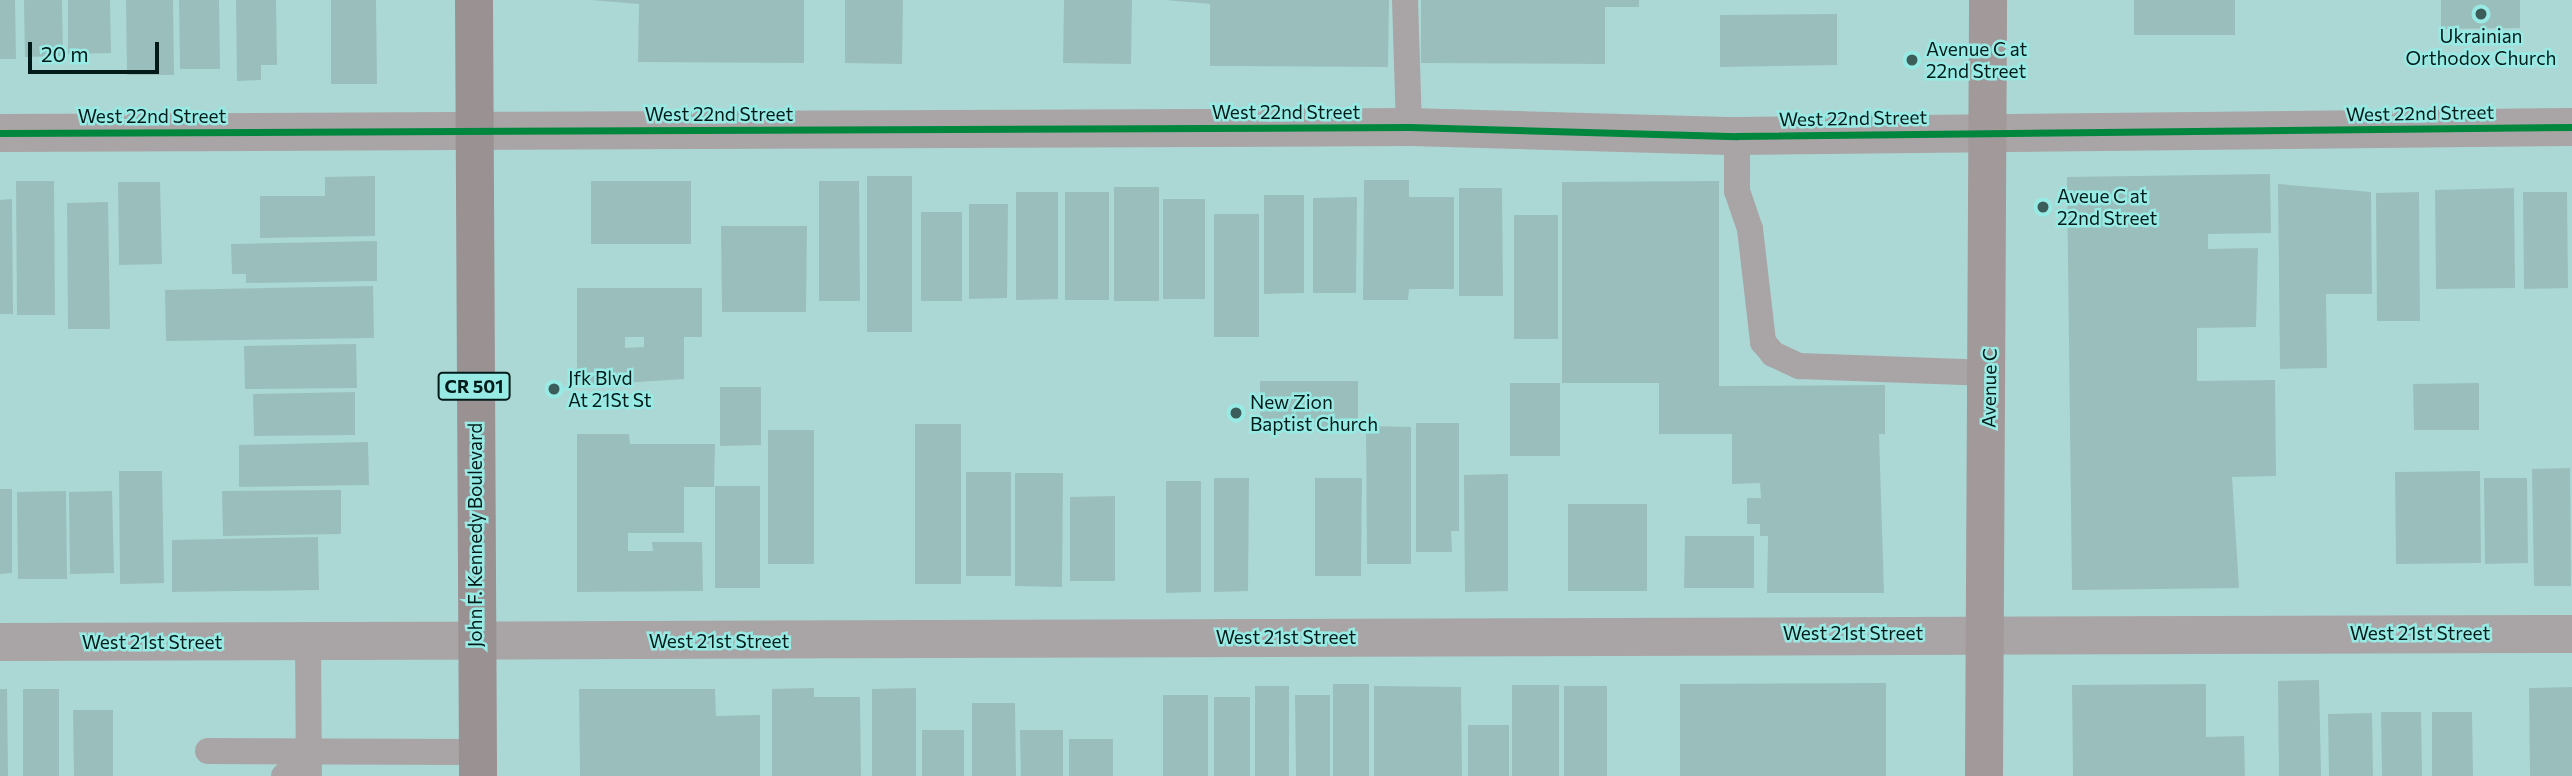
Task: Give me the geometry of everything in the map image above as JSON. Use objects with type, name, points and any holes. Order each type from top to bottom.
[{"type":"main road","name":"John F. Kennedy Boulevard","points":[[474,0],[474,642],[478,764]]},
{"type":"main road","name":"Avenue C","points":[[1984,776],[1981,632],[1990,373],[1991,132],[1987,0]]},
{"type":"street","name":"West 22nd Street","points":[[0,133],[1409,127],[1737,136],[2572,127]]},
{"type":"street","name":"West 21st Street","points":[[0,642],[474,642],[1981,632],[2572,634]]},
{"type":"lane","points":[[1405,0],[1409,127]]},
{"type":"lane","points":[[1737,136],[1737,191],[1750,229],[1763,342],[1773,354],[1799,366],[1990,373]]},
{"type":"lane","points":[[309,642],[309,764]]},
{"type":"lane","points":[[208,751],[309,764],[478,764]]},
{"type":"lane","points":[[284,776],[309,764]]},
{"type":"building","points":[[0,0],[15,0],[16,59],[0,59]]},
{"type":"building","points":[[24,0],[62,0],[63,56],[25,57]]},
{"type":"building","points":[[68,0],[110,0],[111,53],[68,54]]},
{"type":"building","points":[[126,0],[173,0],[174,75],[127,75]]},
{"type":"building","points":[[179,0],[219,0],[220,69],[180,69]]},
{"type":"building","points":[[236,0],[276,0],[277,65],[261,65],[261,80],[237,81]]},
{"type":"building","points":[[331,0],[376,0],[377,84],[331,84]]},
{"type":"building","points":[[591,0],[804,0],[804,63],[638,62],[639,4]]},
{"type":"building","points":[[845,0],[903,0],[902,64],[845,63]]},
{"type":"building","points":[[1064,0],[1132,0],[1131,64],[1063,63]]},
{"type":"building","points":[[1166,0],[1389,0],[1388,67],[1210,66],[1210,4]]},
{"type":"building","points":[[1421,0],[1639,0],[1639,7],[1605,7],[1605,64],[1421,63]]},
{"type":"building","points":[[2134,0],[2235,0],[2235,35],[2134,35]]},
{"type":"building","name":"Ukrainian Orthodox Church","points":[[2441,0],[2520,0],[2520,28],[2441,29]]},
{"type":"building","points":[[1837,14],[1837,65],[1720,67],[1720,15]]},
{"type":"building","points":[[2270,174],[2271,233],[2208,234],[2208,249],[2258,248],[2256,327],[2197,328],[2197,381],[2275,380],[2276,476],[2232,477],[2239,588],[2072,590],[2067,177]]},
{"type":"building","points":[[375,176],[375,236],[260,238],[260,196],[325,196],[325,177]]},
{"type":"building","points":[[867,176],[912,176],[912,332],[867,332]]},
{"type":"building","points":[[1364,180],[1409,180],[1409,197],[1454,197],[1454,289],[1409,289],[1408,300],[1363,300]]},
{"type":"building","points":[[16,181],[54,181],[55,315],[17,315]]},
{"type":"building","points":[[591,181],[691,181],[691,244],[591,244]]},
{"type":"building","points":[[819,181],[859,181],[860,301],[819,301]]},
{"type":"building","points":[[1719,181],[1719,386],[1885,385],[1885,434],[1879,434],[1884,593],[1767,593],[1768,536],[1760,536],[1760,524],[1747,524],[1747,498],[1761,498],[1760,483],[1732,484],[1732,434],[1659,434],[1659,383],[1562,383],[1562,182]]},
{"type":"building","points":[[118,182],[160,182],[162,264],[119,265]]},
{"type":"building","points":[[2278,184],[2371,192],[2372,294],[2326,294],[2327,368],[2280,369]]},
{"type":"building","points":[[1114,187],[1159,187],[1159,301],[1114,301]]},
{"type":"building","points":[[1459,188],[1502,188],[1503,296],[1459,296]]},
{"type":"building","points":[[2514,188],[2515,288],[2436,289],[2435,190]]},
{"type":"building","points":[[1016,192],[1058,192],[1058,299],[1016,300]]},
{"type":"building","points":[[1065,192],[1109,192],[1109,300],[1065,300]]},
{"type":"building","points":[[2419,192],[2420,321],[2377,321],[2376,193]]},
{"type":"building","points":[[2523,192],[2567,192],[2568,288],[2524,289]]},
{"type":"building","points":[[1264,195],[1304,195],[1304,293],[1264,294]]},
{"type":"building","points":[[1357,197],[1356,293],[1313,293],[1313,198]]},
{"type":"building","points":[[12,199],[13,314],[0,314],[0,200]]},
{"type":"building","points":[[1163,199],[1205,199],[1205,299],[1163,299]]},
{"type":"building","points":[[108,202],[110,329],[68,329],[67,203]]},
{"type":"building","points":[[969,204],[1008,204],[1007,298],[969,299]]},
{"type":"building","points":[[921,212],[962,212],[962,301],[921,301]]},
{"type":"building","points":[[1214,214],[1259,214],[1259,337],[1214,337]]},
{"type":"building","points":[[1514,215],[1558,215],[1558,339],[1514,339]]},
{"type":"building","points":[[721,226],[807,226],[806,312],[722,312]]},
{"type":"building","points":[[377,241],[377,281],[246,283],[246,274],[232,274],[231,244]]},
{"type":"building","points":[[373,286],[374,338],[166,341],[165,290]]},
{"type":"building","points":[[577,288],[702,288],[702,337],[684,337],[684,379],[577,386]],"holes":[[[625,337],[644,337],[644,347],[625,348]]]},
{"type":"building","points":[[356,344],[357,388],[245,389],[244,346]]},
{"type":"building","points":[[1260,381],[1358,381],[1358,427],[1260,427]]},
{"type":"building","points":[[1510,383],[1560,383],[1560,456],[1510,456]]},
{"type":"building","points":[[2479,383],[2479,430],[2414,430],[2413,384]]},
{"type":"building","points":[[720,387],[761,387],[761,445],[720,446]]},
{"type":"building","points":[[355,392],[355,435],[254,436],[253,394]]},
{"type":"building","points":[[1416,423],[1459,423],[1459,531],[1451,531],[1452,552],[1416,552]]},
{"type":"building","points":[[915,424],[961,424],[961,584],[915,584]]},
{"type":"building","points":[[1366,426],[1411,427],[1411,564],[1367,564]]},
{"type":"building","points":[[768,430],[814,430],[814,564],[768,564]]},
{"type":"building","points":[[577,434],[629,434],[630,444],[715,444],[714,487],[684,487],[684,533],[628,533],[628,551],[653,551],[652,542],[702,542],[703,591],[577,592]]},
{"type":"building","points":[[368,442],[369,485],[239,487],[239,445]]},
{"type":"building","points":[[2570,468],[2571,586],[2534,586],[2532,469]]},
{"type":"building","points":[[119,471],[162,471],[164,583],[120,584]]},
{"type":"building","points":[[2480,471],[2481,563],[2396,564],[2395,472]]},
{"type":"building","points":[[966,472],[1011,472],[1011,576],[966,576]]},
{"type":"building","points":[[1015,473],[1063,473],[1062,587],[1015,586]]},
{"type":"building","points":[[1508,474],[1508,591],[1465,592],[1464,475]]},
{"type":"building","points":[[1214,478],[1249,478],[1248,591],[1214,592]]},
{"type":"building","points":[[1315,478],[1362,478],[1361,576],[1315,576]]},
{"type":"building","points":[[2484,478],[2527,478],[2528,563],[2485,564]]},
{"type":"building","points":[[1166,481],[1201,481],[1201,592],[1166,593]]},
{"type":"building","points":[[715,486],[760,486],[760,588],[715,588]]},
{"type":"building","points":[[0,489],[12,489],[12,573],[0,574]]},
{"type":"building","points":[[341,490],[341,534],[223,536],[222,491]]},
{"type":"building","points":[[66,491],[67,579],[18,579],[17,492]]},
{"type":"building","points":[[112,491],[114,573],[70,574],[69,492]]},
{"type":"building","points":[[1115,496],[1115,581],[1070,581],[1070,497]]},
{"type":"building","points":[[1568,504],[1647,504],[1647,591],[1568,591]]},
{"type":"building","points":[[1685,536],[1754,536],[1754,588],[1684,588]]},
{"type":"building","points":[[318,537],[319,590],[172,592],[172,540]]},
{"type":"building","points":[[2319,680],[2321,776],[2279,776],[2278,681]]},
{"type":"building","points":[[1886,683],[1886,776],[1680,776],[1680,684]]},
{"type":"building","points":[[1333,684],[1369,684],[1369,776],[1333,776]]},
{"type":"building","points":[[2206,684],[2206,737],[2244,736],[2245,776],[2073,776],[2072,685]]},
{"type":"building","points":[[1512,685],[1559,685],[1559,776],[1512,776]]},
{"type":"building","points":[[1255,686],[1289,686],[1289,776],[1255,776]]},
{"type":"building","points":[[1374,686],[1461,687],[1462,776],[1374,776]]},
{"type":"building","points":[[1564,686],[1607,686],[1607,776],[1564,776]]},
{"type":"building","points":[[2572,687],[2572,776],[2530,776],[2529,688]]},
{"type":"building","points":[[814,688],[814,697],[860,697],[861,776],[772,776],[772,689]]},
{"type":"building","points":[[916,688],[916,776],[872,776],[872,689]]},
{"type":"building","points":[[0,689],[7,689],[8,776],[0,776]]},
{"type":"building","points":[[23,689],[59,689],[59,776],[23,776]]},
{"type":"building","points":[[579,689],[715,689],[716,716],[760,715],[760,776],[580,776]]},
{"type":"building","points":[[1163,695],[1208,695],[1208,776],[1163,776]]},
{"type":"building","points":[[1295,695],[1330,695],[1330,776],[1296,776]]},
{"type":"building","points":[[1214,697],[1250,697],[1250,776],[1214,776]]},
{"type":"building","points":[[972,703],[1015,703],[1016,776],[972,776]]},
{"type":"building","points":[[73,710],[113,710],[113,776],[74,776]]},
{"type":"building","points":[[2381,712],[2421,712],[2422,776],[2382,776]]},
{"type":"building","points":[[2432,712],[2472,712],[2473,776],[2432,776]]},
{"type":"building","points":[[2372,713],[2373,776],[2329,776],[2328,714]]},
{"type":"building","points":[[1468,725],[1509,725],[1509,776],[1468,776]]},
{"type":"building","points":[[922,730],[964,730],[964,776],[922,776]]},
{"type":"building","points":[[1020,730],[1063,730],[1063,776],[1021,776]]},
{"type":"building","points":[[1069,739],[1113,739],[1113,776],[1069,776]]},
{"type":"cycle path","points":[[0,133],[1409,127],[1737,136],[2572,127]]},
{"type":"place","name":"Ukrainian Orthodox Church","points":[[2481,14]]},
{"type":"place","name":"Avenue C at 22nd Street","points":[[1912,60]]},
{"type":"place","name":"Aveue C at 22nd Street","points":[[2043,207]]},
{"type":"place","name":"Jfk Blvd At 21St St","points":[[554,389]]},
{"type":"place","name":"New Zion Baptist Church","points":[[1236,413]]}]
